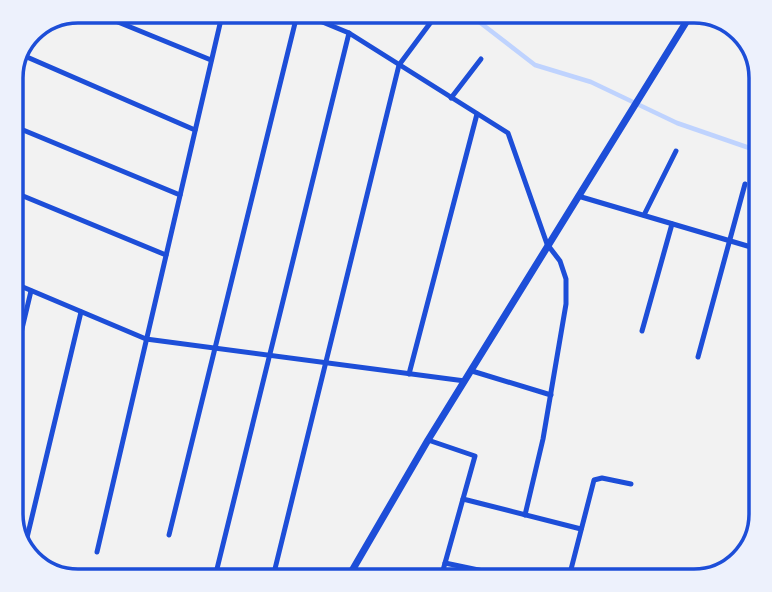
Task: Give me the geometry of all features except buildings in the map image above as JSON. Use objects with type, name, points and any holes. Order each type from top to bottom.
[{"type":"street","points":[[121,23],[211,60]]},
{"type":"street","points":[[97,552],[220,23]]},
{"type":"street","points":[[169,536],[294,23]]},
{"type":"street","points":[[325,23],[348,33],[508,133],[547,244],[560,261],[566,279],[566,304],[551,395],[525,515]]},
{"type":"street","points":[[275,569],[400,65],[430,23]]},
{"type":"street","points":[[354,569],[428,440],[683,23]]},
{"type":"street","points":[[217,569],[348,33]]},
{"type":"street","points":[[27,57],[195,130]]},
{"type":"street","points":[[451,98],[481,59]]},
{"type":"street","points":[[409,374],[477,114]]},
{"type":"street","points":[[23,130],[180,195]]},
{"type":"street","points":[[644,215],[677,151]]},
{"type":"street","points":[[698,357],[745,184]]},
{"type":"street","points":[[23,196],[166,255]]},
{"type":"street","points":[[578,196],[749,247]]},
{"type":"street","points":[[642,331],[672,224]]},
{"type":"street","points":[[23,287],[146,339],[465,381]]},
{"type":"street","points":[[23,325],[31,291]]},
{"type":"street","points":[[28,536],[81,312]]},
{"type":"street","points":[[472,371],[551,395]]},
{"type":"street","points":[[428,440],[475,456],[443,569]]},
{"type":"street","points":[[571,569],[594,480],[602,478],[631,484]]},
{"type":"street","points":[[463,499],[581,529]]},
{"type":"street","points":[[445,563],[472,569]]},
{"type":"waterway","points":[[481,23],[535,65],[591,82],[677,123],[749,148]]}]
